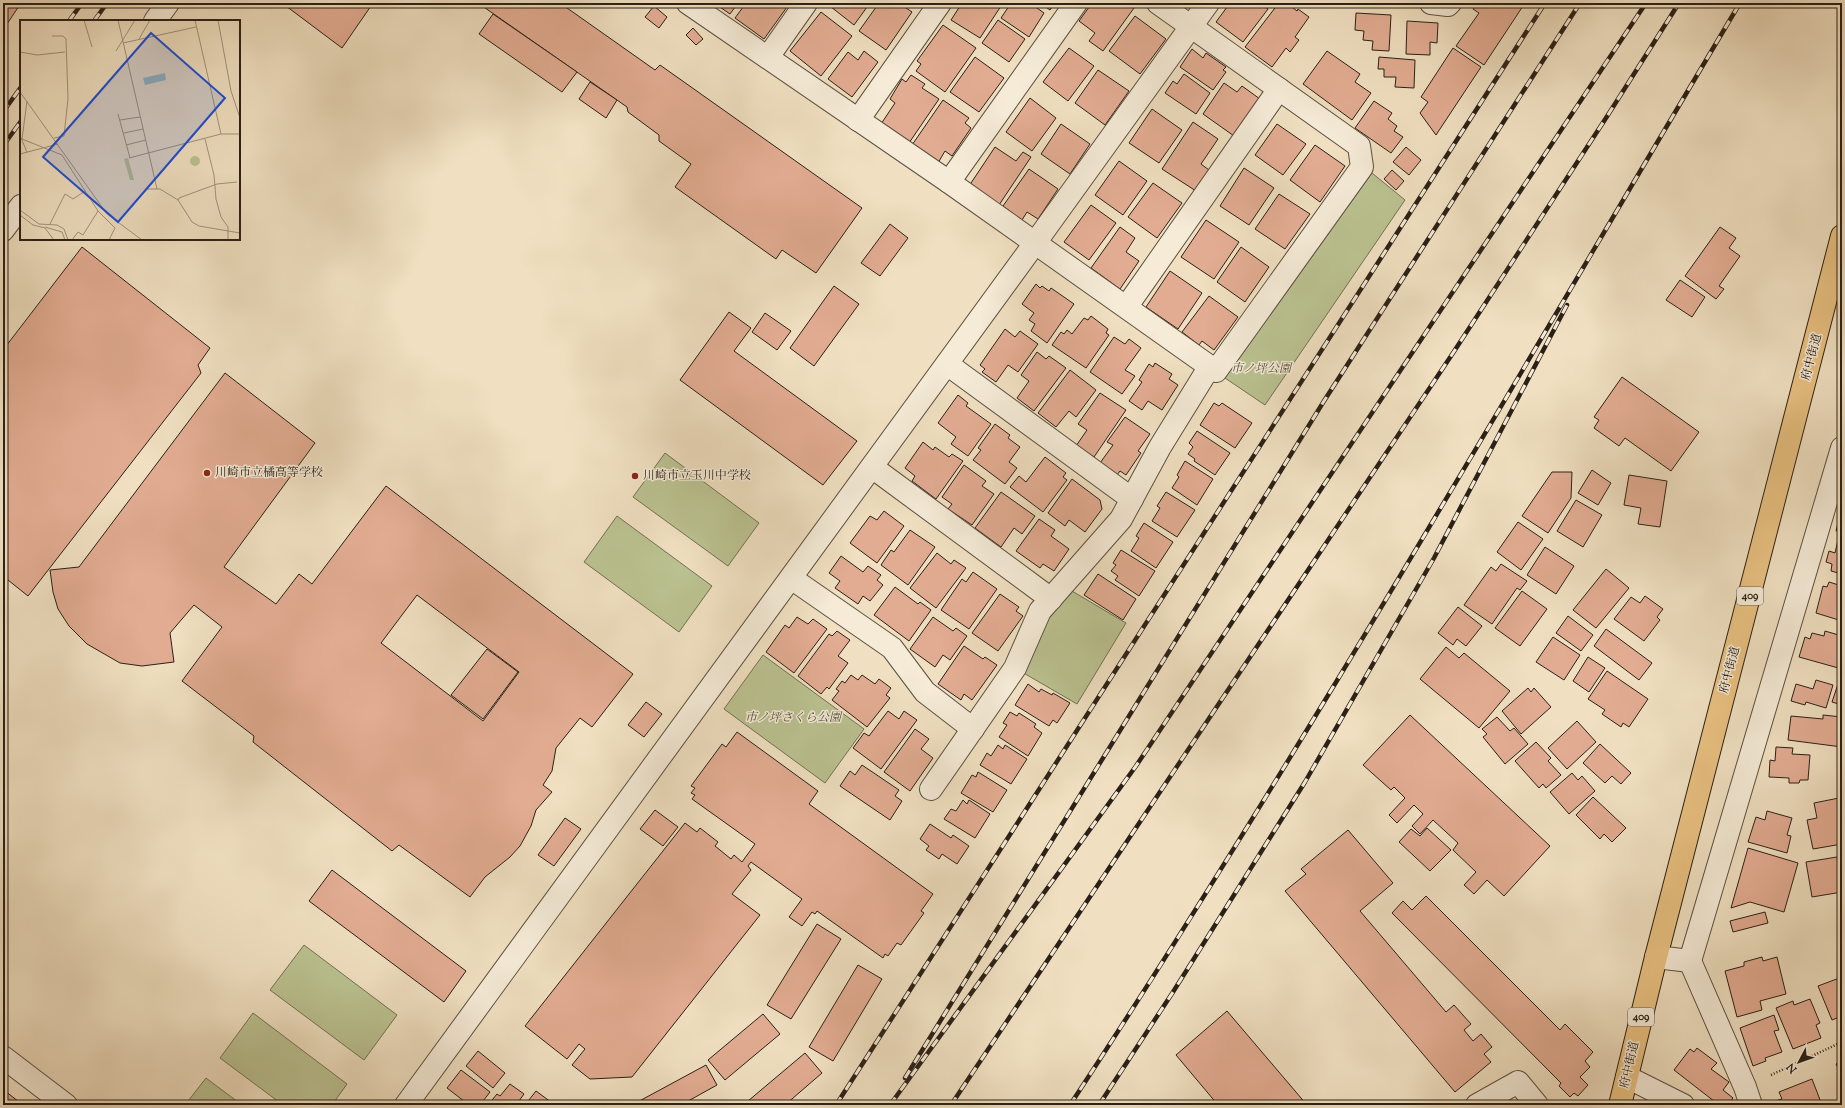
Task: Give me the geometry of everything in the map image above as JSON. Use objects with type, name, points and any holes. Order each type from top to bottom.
[{"type":"highway","name":"府中街道","points":[[1620,1105],[1656,957],[1842,236]]},
{"type":"street","points":[[156,20],[168,3]]},
{"type":"street","points":[[688,3],[949,182],[1035,244],[1127,306],[1213,369]]},
{"type":"street","points":[[768,58],[806,3]]},
{"type":"street","points":[[858,120],[940,3]]},
{"type":"street","points":[[949,182],[1076,3]]},
{"type":"street","points":[[931,789],[1015,668],[1040,611],[1121,519],[1160,447],[1213,369],[1362,167],[1359,146],[1158,3]]},
{"type":"street","points":[[406,1105],[1035,244],[1208,3]]},
{"type":"street","points":[[1431,3],[1448,5],[1450,3]]},
{"type":"street","points":[[1127,306],[1279,89]]},
{"type":"street","points":[[3,230],[20,207]]},
{"type":"street","points":[[947,364],[1132,499]]},
{"type":"street","points":[[1748,1096],[1690,961],[1834,500],[1842,448]]},
{"type":"street","points":[[872,467],[1051,599]]},
{"type":"street","points":[[791,578],[892,648],[925,692],[973,729]]},
{"type":"street","points":[[1656,957],[1690,961]]},
{"type":"street","points":[[3,1057],[66,1105]]},
{"type":"street","points":[[1627,1077],[1683,1105]]},
{"type":"street","points":[[1477,1105],[1518,1082],[1537,1105]]},
{"type":"path","points":[[1748,1096],[1842,1042]]},
{"type":"green space","name":"市ノ坪公園","points":[[1372,173],[1405,200],[1265,405],[1225,378]]},
{"type":"green space","points":[[665,453],[759,523],[728,566],[633,497]]},
{"type":"green space","points":[[617,516],[712,586],[679,632],[584,562]]},
{"type":"green space","points":[[1072,591],[1126,623],[1077,704],[1015,668],[1051,599]]},
{"type":"green space","name":"市ノ坪さくら公園","points":[[763,655],[864,729],[825,783],[724,709]]},
{"type":"green space","points":[[304,945],[397,1015],[364,1060],[270,990]]},
{"type":"green space","points":[[253,1013],[347,1084],[332,1105],[283,1105],[220,1058]]},
{"type":"green space","points":[[206,1078],[242,1105],[185,1105]]},
{"type":"building","points":[[3,3],[21,3],[3,30]]},
{"type":"building","points":[[264,3],[276,3],[271,8]]},
{"type":"building","points":[[282,3],[373,3],[342,48]]},
{"type":"building","points":[[478,3],[560,3],[655,70],[660,65],[862,208],[816,273],[782,250],[776,259],[675,187],[691,164],[659,141],[659,135],[628,112],[627,107]]},
{"type":"building","points":[[714,3],[738,3],[730,14]]},
{"type":"building","points":[[746,3],[781,3],[787,7],[764,39],[735,18]]},
{"type":"building","points":[[826,3],[870,3],[854,25]]},
{"type":"building","points":[[879,3],[899,3],[912,12],[886,50],[859,31]]},
{"type":"building","points":[[962,3],[1003,3],[980,38],[951,20]]},
{"type":"building","points":[[1011,3],[1030,3],[1044,13],[1029,37],[1001,18]]},
{"type":"building","points":[[1040,3],[1055,3],[1050,10]]},
{"type":"building","points":[[1092,3],[1128,3],[1134,8],[1103,51],[1089,41],[1095,33],[1079,21]]},
{"type":"building","points":[[1230,3],[1260,3],[1268,9],[1243,42],[1216,22]]},
{"type":"building","points":[[1282,3],[1287,3],[1297,11],[1298,9],[1309,17],[1295,37],[1299,40],[1290,52],[1286,48],[1272,67],[1245,47],[1278,4],[1280,6]]},
{"type":"building","points":[[1477,3],[1525,3],[1484,65],[1456,46],[1479,13],[1473,9]]},
{"type":"building","points":[[654,6],[667,17],[659,28],[645,17]]},
{"type":"building","points":[[821,12],[852,36],[821,76],[790,51]]},
{"type":"building","points":[[1356,13],[1391,15],[1389,51],[1372,50],[1373,41],[1363,40],[1364,31],[1355,30]]},
{"type":"building","points":[[493,14],[577,72],[562,92],[479,34]]},
{"type":"building","points":[[1135,16],[1166,39],[1140,74],[1109,51]]},
{"type":"building","points":[[998,20],[1025,39],[1009,62],[982,43]]},
{"type":"building","points":[[1407,21],[1438,23],[1437,43],[1430,42],[1430,55],[1406,54]]},
{"type":"building","points":[[943,25],[976,48],[945,92],[916,71],[921,64],[917,61]]},
{"type":"building","points":[[693,28],[703,39],[696,45],[686,35]]},
{"type":"building","points":[[1069,48],[1094,66],[1068,101],[1043,82]]},
{"type":"building","points":[[1453,48],[1481,67],[1436,135],[1420,113],[1428,102],[1421,97]]},
{"type":"building","points":[[1192,49],[1203,58],[1206,53],[1226,67],[1223,70],[1226,72],[1213,90],[1180,67]]},
{"type":"building","points":[[864,51],[878,62],[852,97],[828,79],[848,52],[858,60]]},
{"type":"building","points":[[1327,51],[1360,74],[1355,82],[1371,93],[1352,120],[1303,84]]},
{"type":"building","points":[[975,57],[1004,78],[979,112],[950,92]]},
{"type":"building","points":[[1379,57],[1415,60],[1414,88],[1395,87],[1396,77],[1384,77],[1384,69],[1378,69]]},
{"type":"building","points":[[1098,70],[1129,91],[1105,125],[1075,103]]},
{"type":"building","points":[[1184,74],[1210,93],[1196,114],[1165,93],[1173,81],[1177,84]]},
{"type":"building","points":[[911,75],[925,84],[922,88],[939,99],[909,143],[881,124],[895,103],[890,99],[902,79],[906,82]]},
{"type":"building","points":[[590,82],[617,100],[606,118],[579,99]]},
{"type":"building","points":[[1224,83],[1237,92],[1242,86],[1260,99],[1234,136],[1203,114]]},
{"type":"building","points":[[1030,98],[1056,118],[1032,151],[1006,132]]},
{"type":"building","points":[[943,100],[969,118],[965,123],[971,128],[952,156],[945,151],[938,163],[912,145]]},
{"type":"building","points":[[1374,101],[1392,113],[1388,119],[1397,126],[1394,131],[1403,137],[1391,153],[1355,128]]},
{"type":"building","points":[[1152,109],[1182,130],[1159,163],[1129,143]]},
{"type":"building","points":[[1193,122],[1218,139],[1201,164],[1209,170],[1196,191],[1162,169]]},
{"type":"building","points":[[1061,124],[1090,144],[1070,174],[1041,154]]},
{"type":"building","points":[[1277,124],[1306,144],[1283,175],[1255,155]]},
{"type":"building","points":[[1315,145],[1345,166],[1320,202],[1290,180]]},
{"type":"building","points":[[995,147],[1016,161],[1023,152],[1031,157],[999,205],[969,186]]},
{"type":"building","points":[[1406,147],[1421,160],[1409,175],[1393,162]]},
{"type":"building","points":[[1119,161],[1147,181],[1123,215],[1095,195]]},
{"type":"building","points":[[1244,168],[1274,188],[1249,225],[1220,206]]},
{"type":"building","points":[[1029,169],[1058,189],[1038,219],[1027,212],[1022,220],[1003,206]]},
{"type":"building","points":[[1392,170],[1404,181],[1396,190],[1384,179]]},
{"type":"building","points":[[1153,183],[1182,203],[1157,238],[1128,217]]},
{"type":"building","points":[[1279,194],[1310,214],[1285,249],[1255,229]]},
{"type":"building","points":[[1091,205],[1116,223],[1089,260],[1064,242]]},
{"type":"building","points":[[1206,220],[1239,242],[1214,279],[1181,257]]},
{"type":"building","points":[[890,224],[908,238],[880,276],[861,263]]},
{"type":"building","points":[[1120,227],[1135,238],[1126,252],[1139,261],[1120,289],[1091,268]]},
{"type":"building","points":[[1720,227],[1736,238],[1729,248],[1740,256],[1719,286],[1724,289],[1716,299],[1685,276]]},
{"type":"building","points":[[82,247],[210,348],[198,365],[201,373],[28,596],[3,576],[3,350]]},
{"type":"building","points":[[1241,247],[1269,267],[1245,302],[1217,282]]},
{"type":"building","points":[[1170,271],[1202,293],[1178,329],[1146,307]]},
{"type":"building","points":[[1680,280],[1705,297],[1692,317],[1666,300]]},
{"type":"building","points":[[1036,284],[1040,288],[1042,286],[1049,291],[1051,288],[1074,304],[1047,343],[1031,331],[1035,324],[1029,320],[1034,313],[1022,304]]},
{"type":"building","points":[[834,286],[859,304],[814,366],[790,348]]},
{"type":"building","points":[[1209,296],[1238,317],[1214,350],[1202,341],[1199,345],[1182,332]]},
{"type":"building","points":[[729,312],[751,328],[734,351],[857,441],[823,485],[680,380]]},
{"type":"building","points":[[765,313],[791,331],[777,350],[752,332]]},
{"type":"building","points":[[1091,316],[1108,329],[1106,333],[1109,335],[1086,368],[1052,345],[1061,332],[1064,334],[1067,330],[1072,334],[1084,318],[1088,320]]},
{"type":"building","points":[[1005,329],[1015,337],[1020,331],[1038,344],[1018,372],[1008,365],[996,382],[982,372],[985,369],[980,365]]},
{"type":"building","points":[[1114,337],[1125,344],[1129,339],[1141,348],[1125,370],[1135,376],[1122,394],[1090,372]]},
{"type":"building","points":[[1037,352],[1046,359],[1049,356],[1066,368],[1034,411],[1017,398],[1029,381],[1021,375]]},
{"type":"building","points":[[1155,363],[1172,374],[1169,379],[1178,385],[1162,410],[1148,401],[1142,410],[1129,401],[1142,382],[1139,380],[1149,364],[1153,367]]},
{"type":"building","points":[[1070,370],[1096,390],[1076,417],[1069,411],[1056,427],[1038,413]]},
{"type":"building","points":[[225,373],[315,443],[224,567],[276,604],[299,574],[312,584],[386,486],[633,674],[592,727],[580,718],[556,748],[552,771],[543,785],[552,792],[536,810],[531,826],[520,846],[510,857],[485,877],[470,897],[399,845],[392,851],[253,742],[254,736],[182,681],[222,627],[194,605],[170,633],[174,662],[142,666],[120,663],[87,644],[69,626],[58,609],[53,592],[50,570],[79,567]],"holes":[[[417,595],[519,672],[483,721],[381,643]]]},
{"type":"building","points":[[1622,377],[1699,432],[1671,471],[1625,438],[1619,446],[1594,428],[1599,420],[1594,417]]},
{"type":"building","points":[[1100,393],[1126,410],[1094,457],[1076,446],[1087,430],[1078,424]]},
{"type":"building","points":[[958,395],[968,403],[966,406],[991,424],[968,456],[951,444],[956,437],[938,423]]},
{"type":"building","points":[[1214,403],[1219,406],[1222,403],[1252,423],[1235,448],[1200,425]]},
{"type":"building","points":[[1125,417],[1150,434],[1138,451],[1141,453],[1126,475],[1120,471],[1117,475],[1100,463],[1113,445],[1107,442]]},
{"type":"building","points":[[995,424],[1010,435],[1008,438],[1020,447],[1009,462],[1017,468],[1005,484],[973,460],[981,450],[978,448]]},
{"type":"building","points":[[1197,431],[1230,453],[1215,475],[1194,461],[1195,459],[1188,454],[1193,447],[1189,443]]},
{"type":"building","points":[[923,442],[933,450],[935,447],[949,457],[952,454],[963,461],[936,499],[912,481],[915,476],[905,468]]},
{"type":"building","points":[[1045,457],[1066,473],[1063,477],[1067,480],[1043,512],[1010,487],[1019,476],[1026,482]]},
{"type":"building","points":[[1185,461],[1213,479],[1197,505],[1172,488],[1179,477],[1177,475]]},
{"type":"building","points":[[964,465],[986,481],[982,486],[994,494],[972,525],[948,509],[952,504],[942,497]]},
{"type":"building","points":[[1592,470],[1611,483],[1598,505],[1578,493]]},
{"type":"building","points":[[1552,472],[1572,472],[1571,498],[1548,533],[1522,516]]},
{"type":"building","points":[[1629,475],[1667,481],[1660,527],[1638,524],[1641,508],[1624,505]]},
{"type":"building","points":[[1072,479],[1100,500],[1102,509],[1085,532],[1069,520],[1065,526],[1048,513]]},
{"type":"building","points":[[1001,492],[1035,516],[1022,534],[1014,528],[1001,547],[975,528]]},
{"type":"building","points":[[1166,492],[1195,510],[1177,537],[1152,521],[1160,508],[1157,506]]},
{"type":"building","points":[[1576,500],[1602,515],[1583,547],[1557,531]]},
{"type":"building","points":[[884,511],[904,526],[877,563],[850,543],[870,516],[877,520]]},
{"type":"building","points":[[1839,518],[1842,519],[1842,574],[1831,571],[1832,564],[1826,562],[1829,551],[1835,553],[1840,531],[1836,531]]},
{"type":"building","points":[[1039,519],[1055,530],[1051,536],[1069,549],[1054,571],[1043,564],[1040,568],[1016,551]]},
{"type":"building","points":[[1518,522],[1543,539],[1521,570],[1497,552]]},
{"type":"building","points":[[1144,523],[1173,542],[1156,568],[1131,551],[1139,538],[1136,536]]},
{"type":"building","points":[[910,530],[935,547],[908,585],[881,565],[891,550],[894,552]]},
{"type":"building","points":[[1545,547],[1574,566],[1556,594],[1527,575]]},
{"type":"building","points":[[1121,550],[1155,571],[1139,596],[1115,580],[1118,576],[1111,571],[1116,565],[1113,563]]},
{"type":"building","points":[[937,553],[951,564],[954,560],[966,568],[936,608],[910,588]]},
{"type":"building","points":[[841,556],[863,572],[868,566],[881,575],[877,580],[883,585],[870,601],[863,596],[858,604],[835,588],[840,581],[829,573]]},
{"type":"building","points":[[1501,564],[1527,581],[1520,590],[1517,588],[1492,624],[1464,605],[1491,567],[1496,571]]},
{"type":"building","points":[[1606,569],[1629,588],[1596,628],[1573,610]]},
{"type":"building","points":[[973,572],[997,589],[969,629],[941,610],[962,579],[966,582]]},
{"type":"building","points":[[1098,574],[1136,599],[1123,620],[1084,595]]},
{"type":"building","points":[[1829,582],[1842,586],[1842,621],[1816,613],[1823,586],[1827,587]]},
{"type":"building","points":[[895,587],[918,604],[920,602],[931,610],[909,641],[874,615]]},
{"type":"building","points":[[1522,591],[1547,609],[1520,646],[1495,628]]},
{"type":"building","points":[[1000,594],[1019,607],[1016,611],[1023,616],[998,651],[972,633]]},
{"type":"building","points":[[1645,596],[1663,609],[1657,617],[1660,620],[1644,641],[1614,619],[1631,597],[1640,603]]},
{"type":"building","points":[[1458,607],[1482,626],[1466,646],[1457,639],[1453,645],[1438,633]]},
{"type":"building","points":[[1568,616],[1593,635],[1581,651],[1556,633]]},
{"type":"building","points":[[797,617],[808,624],[813,619],[827,629],[794,673],[766,652],[785,625],[789,628]]},
{"type":"building","points":[[933,617],[953,631],[956,628],[967,636],[950,660],[943,655],[935,667],[910,649]]},
{"type":"building","points":[[1606,629],[1652,663],[1639,680],[1594,646]]},
{"type":"building","points":[[837,631],[850,640],[838,656],[848,663],[829,689],[827,687],[821,694],[798,676],[829,634],[832,636]]},
{"type":"building","points":[[1825,631],[1842,636],[1842,669],[1799,657],[1805,637],[1810,639],[1812,633],[1824,636]]},
{"type":"building","points":[[1553,637],[1580,655],[1564,680],[1536,662]]},
{"type":"building","points":[[964,646],[983,659],[985,657],[997,665],[972,700],[964,694],[961,700],[938,684]]},
{"type":"building","points":[[1446,647],[1459,658],[1464,653],[1510,691],[1479,728],[1420,679]]},
{"type":"building","points":[[487,649],[518,672],[483,719],[451,695]]},
{"type":"building","points":[[1588,657],[1605,668],[1589,692],[1573,681]]},
{"type":"building","points":[[1607,671],[1648,699],[1629,727],[1623,723],[1621,727],[1602,714],[1605,710],[1588,699]]},
{"type":"building","points":[[851,675],[858,680],[862,675],[875,684],[879,679],[891,688],[886,695],[890,698],[867,727],[832,700],[839,691],[836,689],[842,681],[845,683]]},
{"type":"building","points":[[1816,680],[1833,685],[1826,708],[1806,702],[1805,705],[1791,701],[1796,684],[1813,689]]},
{"type":"building","points":[[1839,681],[1842,682],[1842,705],[1832,702]]},
{"type":"building","points":[[1028,684],[1039,692],[1041,689],[1052,695],[1053,693],[1070,703],[1057,723],[1053,720],[1049,726],[1015,705]]},
{"type":"building","points":[[1528,688],[1531,692],[1534,688],[1551,707],[1521,734],[1502,711]]},
{"type":"building","points":[[646,702],[662,714],[644,737],[628,725]]},
{"type":"building","points":[[888,711],[899,719],[904,711],[917,720],[881,769],[853,748],[864,733],[869,736]]},
{"type":"building","points":[[1010,712],[1017,716],[1019,713],[1036,724],[1034,727],[1042,733],[1028,756],[999,737],[1007,725],[1003,723]]},
{"type":"building","points":[[1410,715],[1550,846],[1504,896],[1487,880],[1474,894],[1464,885],[1476,872],[1453,850],[1458,843],[1433,820],[1420,834],[1412,826],[1423,814],[1414,805],[1397,823],[1389,815],[1405,798],[1394,787],[1391,790],[1363,765]]},
{"type":"building","points":[[1823,715],[1842,717],[1842,747],[1788,740],[1791,716],[1823,719]]},
{"type":"building","points":[[1497,717],[1510,731],[1514,728],[1528,744],[1505,764],[1483,737],[1487,734],[1482,729]]},
{"type":"building","points":[[1577,721],[1596,742],[1567,769],[1548,748]]},
{"type":"building","points":[[915,729],[929,739],[921,749],[933,758],[910,791],[884,772]]},
{"type":"building","points":[[737,732],[818,791],[809,804],[933,894],[921,911],[924,913],[901,945],[897,943],[888,956],[885,954],[883,958],[817,911],[815,914],[812,912],[802,926],[789,917],[802,899],[751,862],[748,866],[751,870],[732,894],[760,915],[632,1077],[590,1079],[572,1065],[585,1049],[579,1044],[567,1059],[525,1026],[685,823],[697,832],[700,828],[718,842],[715,846],[731,859],[734,855],[742,862],[755,844],[692,799],[695,795],[691,793],[695,788],[691,786],[722,744],[726,747]]},
{"type":"building","points":[[1536,742],[1551,758],[1548,761],[1561,775],[1546,788],[1543,784],[1539,788],[1515,761]]},
{"type":"building","points":[[1600,744],[1631,773],[1621,784],[1612,776],[1605,783],[1583,763]]},
{"type":"building","points":[[998,745],[1003,749],[1005,745],[1027,759],[1011,784],[980,765],[987,753],[991,756]]},
{"type":"building","points":[[1776,747],[1793,748],[1792,754],[1810,755],[1808,780],[1800,780],[1799,783],[1789,783],[1789,778],[1769,777],[1770,760],[1775,761]]},
{"type":"building","points":[[862,765],[899,790],[895,796],[902,801],[890,820],[840,786],[850,771],[855,775]]},
{"type":"building","points":[[978,772],[1007,790],[993,812],[961,793],[972,775],[976,777]]},
{"type":"building","points":[[1572,773],[1578,780],[1582,776],[1595,791],[1569,814],[1550,792]]},
{"type":"building","points":[[1593,797],[1626,828],[1612,842],[1604,834],[1600,839],[1576,815]]},
{"type":"building","points":[[1839,798],[1842,813],[1842,844],[1813,849],[1807,820],[1817,818],[1814,803]]},
{"type":"building","points":[[963,800],[967,804],[969,800],[990,814],[975,838],[944,819],[951,809],[956,811]]},
{"type":"building","points":[[655,810],[678,827],[663,846],[640,829]]},
{"type":"building","points":[[1767,811],[1792,818],[1787,835],[1791,836],[1787,853],[1748,842],[1756,817],[1765,820]]},
{"type":"building","points":[[565,818],[581,829],[554,866],[538,855]]},
{"type":"building","points":[[930,824],[951,838],[953,835],[969,846],[957,864],[942,854],[939,859],[926,850],[929,846],[920,839]]},
{"type":"building","points":[[1427,828],[1451,850],[1430,871],[1399,842],[1411,829],[1420,836]]},
{"type":"building","points":[[1348,830],[1393,883],[1360,911],[1446,1012],[1454,1005],[1471,1024],[1464,1030],[1473,1041],[1481,1034],[1492,1047],[1484,1054],[1491,1062],[1455,1092],[1285,891],[1306,874],[1301,869]]},
{"type":"building","points":[[1748,848],[1798,863],[1784,912],[1750,902],[1731,908]]},
{"type":"building","points":[[1837,857],[1842,892],[1812,897],[1806,862]]},
{"type":"building","points":[[332,870],[466,971],[444,1002],[309,901]]},
{"type":"building","points":[[1426,896],[1560,1030],[1565,1024],[1593,1052],[1585,1061],[1590,1067],[1580,1077],[1588,1085],[1578,1096],[1574,1093],[1570,1097],[1559,1086],[1561,1083],[1392,913],[1403,901],[1412,910]]},
{"type":"building","points":[[1765,912],[1768,923],[1733,932],[1730,921]]},
{"type":"building","points":[[817,924],[841,939],[791,1019],[767,1005]]},
{"type":"building","points":[[1762,957],[1763,961],[1777,957],[1786,994],[1760,1001],[1762,1010],[1737,1017],[1725,971],[1744,966],[1744,962]]},
{"type":"building","points":[[858,965],[882,979],[833,1061],[809,1047]]},
{"type":"building","points":[[1842,977],[1842,1016],[1832,1020],[1818,986]]},
{"type":"building","points":[[1810,999],[1820,1023],[1816,1025],[1821,1038],[1793,1049],[1776,1008],[1793,1001],[1794,1005]]},
{"type":"building","points":[[1227,1011],[1307,1105],[1218,1105],[1176,1055]]},
{"type":"building","points":[[763,1014],[780,1034],[725,1080],[708,1060]]},
{"type":"building","points":[[1774,1015],[1779,1030],[1774,1031],[1782,1052],[1765,1058],[1766,1061],[1753,1066],[1740,1028]]},
{"type":"building","points":[[1697,1048],[1717,1063],[1711,1069],[1729,1082],[1723,1090],[1733,1098],[1730,1102],[1734,1105],[1719,1105],[1674,1070],[1690,1049],[1694,1052]]},
{"type":"building","points":[[478,1051],[505,1073],[493,1088],[466,1066]]},
{"type":"building","points":[[805,1053],[822,1073],[785,1105],[751,1105],[748,1101]]},
{"type":"building","points":[[1842,1061],[1842,1076],[1836,1064]]},
{"type":"building","points":[[706,1065],[717,1085],[681,1105],[632,1105]]},
{"type":"building","points":[[461,1070],[490,1092],[480,1105],[469,1105],[447,1088]]},
{"type":"building","points":[[1812,1079],[1822,1105],[1777,1105],[1775,1101],[1782,1099],[1779,1092]]},
{"type":"building","points":[[510,1084],[524,1094],[516,1105],[488,1105],[497,1094],[500,1096]]},
{"type":"building","points":[[5,1091],[18,1101],[15,1105],[3,1105],[3,1094]]},
{"type":"building","points":[[536,1091],[555,1105],[525,1105]]},
{"type":"railway","points":[[70,20],[82,3]]},
{"type":"railway","points":[[95,20],[107,3]]},
{"type":"railway","points":[[836,1105],[1545,3]]},
{"type":"railway","points":[[905,1078],[1324,401],[1580,3]]},
{"type":"railway","points":[[890,1105],[1136,766],[1646,3]]},
{"type":"railway","points":[[951,1105],[1453,353],[1679,3]]},
{"type":"railway","points":[[1070,1105],[1158,970],[1328,696],[1740,3]]},
{"type":"railway","points":[[3,112],[20,88]]},
{"type":"railway","points":[[3,146],[20,122]]},
{"type":"railway","points":[[1099,1105],[1173,992],[1305,782],[1434,558],[1567,305]]},
{"type":"place","name":"川崎市立橘高等学校","points":[[207,473]]},
{"type":"place","name":"川崎市立玉川中学校","points":[[635,476]]}]
